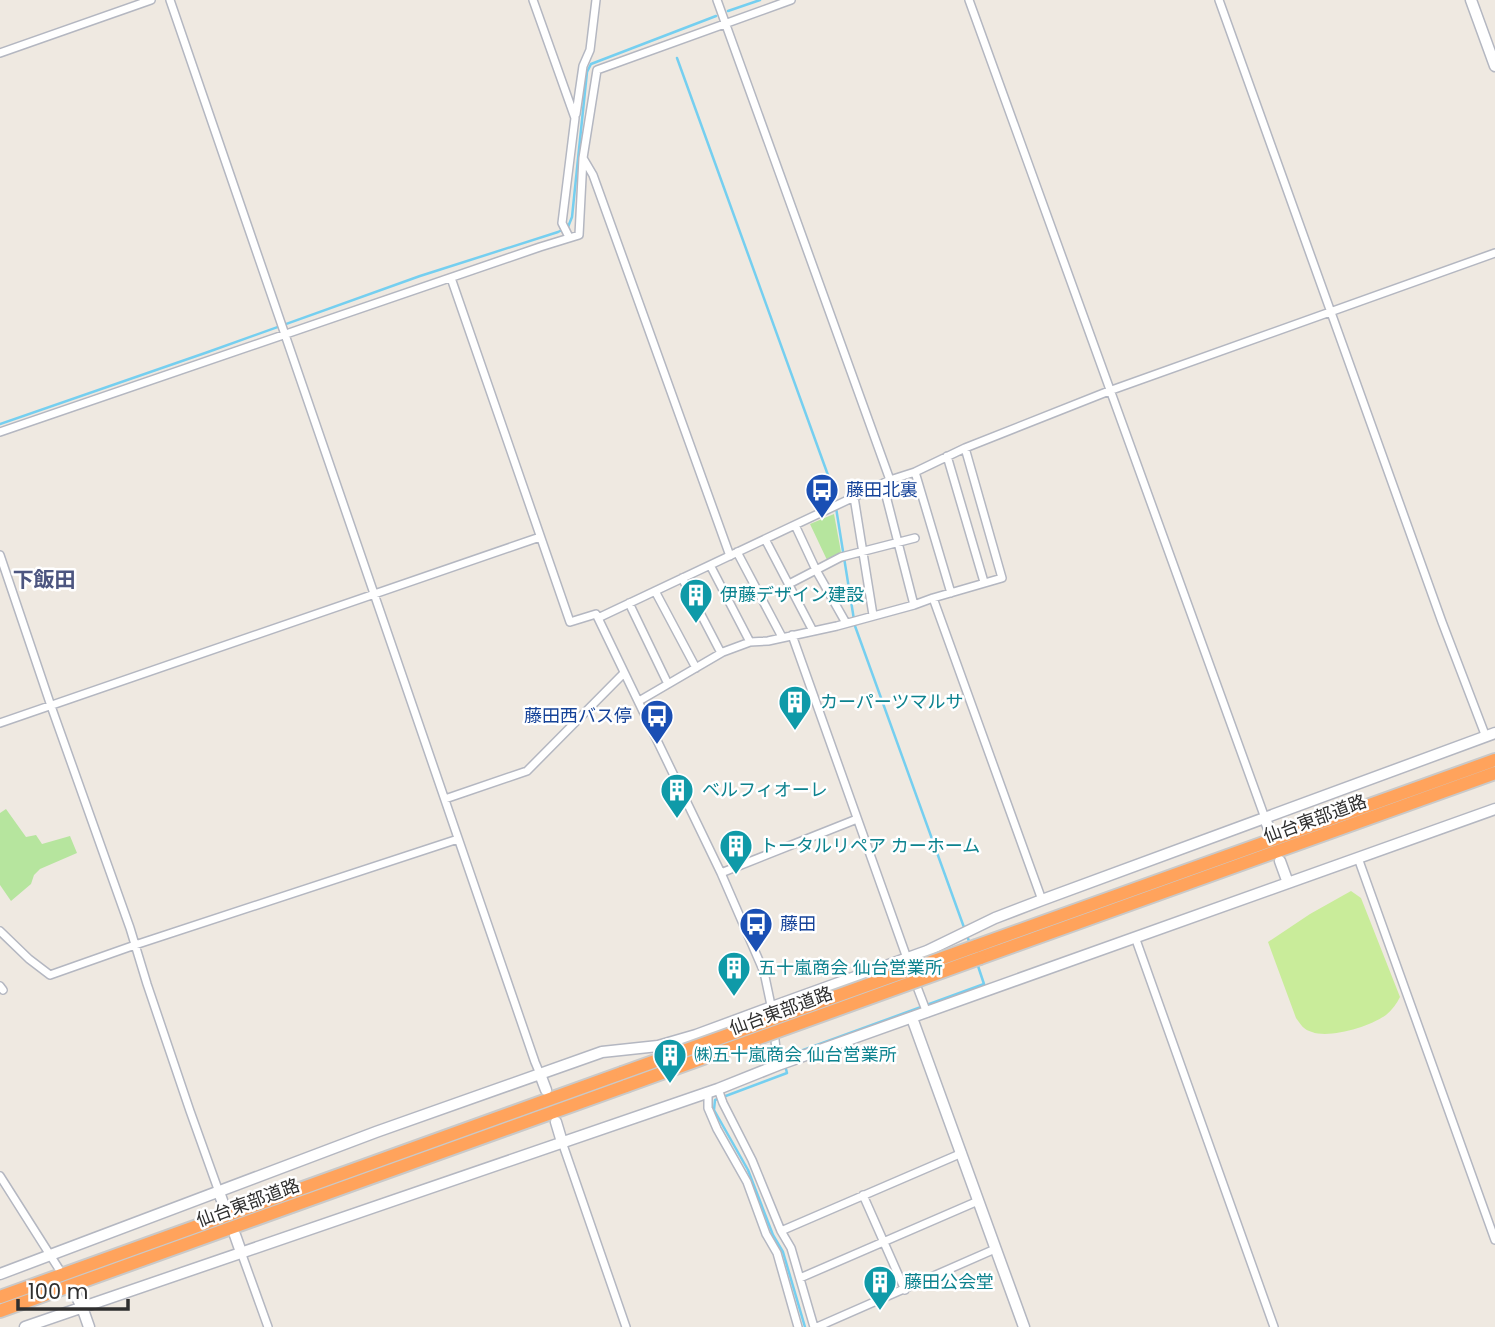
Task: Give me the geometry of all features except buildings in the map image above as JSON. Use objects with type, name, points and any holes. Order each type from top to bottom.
[{"type":"highway","name":"仙台東部道路","points":[[0,1311],[1495,760]]},
{"type":"highway","name":"仙台東部道路","points":[[978,952],[1495,773]]},
{"type":"highway","name":"仙台東部道路","points":[[0,1297],[624,1080]]},
{"type":"street","points":[[0,53],[151,0]]},
{"type":"street","points":[[170,0],[546,1090]]},
{"type":"street","points":[[533,0],[575,118]]},
{"type":"street","points":[[568,236],[563,225],[575,118],[583,66],[590,50],[596,0]]},
{"type":"street","points":[[717,0],[887,482],[914,605]]},
{"type":"street","points":[[0,432],[283,329],[451,278],[568,236],[579,236],[583,158],[597,70],[791,0]]},
{"type":"street","points":[[969,0],[1270,832]]},
{"type":"street","points":[[0,1274],[540,1073],[602,1052],[658,1046],[696,1035],[927,951],[995,918],[1042,900],[1490,735],[1442,622],[1219,0]]},
{"type":"street","points":[[1471,0],[1495,66]]},
{"type":"street","points":[[583,158],[593,175],[734,554],[782,638]]},
{"type":"street","points":[[598,618],[854,497],[965,448],[1109,391],[1495,253]]},
{"type":"street","points":[[451,278],[570,622],[596,614],[721,873],[764,972],[772,1007],[778,1065]]},
{"type":"street","points":[[639,701],[721,653],[750,642],[768,641],[813,631],[914,605],[1002,578],[965,448]]},
{"type":"street","points":[[947,456],[984,582]]},
{"type":"street","points":[[915,472],[951,593]]},
{"type":"street","points":[[854,497],[873,615]]},
{"type":"street","points":[[795,525],[816,570],[852,621]]},
{"type":"street","points":[[0,723],[540,537]]},
{"type":"street","points":[[789,584],[844,556],[915,538]]},
{"type":"street","points":[[765,539],[813,631]]},
{"type":"street","points":[[0,555],[226,1209]]},
{"type":"street","points":[[710,565],[750,642]]},
{"type":"street","points":[[682,578],[721,653]]},
{"type":"street","points":[[655,591],[696,668]]},
{"type":"street","points":[[933,598],[1042,900]]},
{"type":"street","points":[[629,603],[668,684]]},
{"type":"street","points":[[792,635],[925,1008]]},
{"type":"street","points":[[445,799],[527,771],[624,673]]},
{"type":"street","points":[[25,1327],[715,1091],[778,1065],[912,1018],[925,1008],[1135,937],[1495,809]]},
{"type":"street","points":[[721,873],[857,818]]},
{"type":"street","points":[[0,930],[29,959],[50,975],[458,839]]},
{"type":"street","points":[[1358,858],[1495,1240]]},
{"type":"street","points":[[1280,861],[1288,883]]},
{"type":"street","points":[[1135,937],[1274,1327]]},
{"type":"street","points":[[912,1018],[1024,1327]]},
{"type":"street","points":[[715,1091],[752,1160],[781,1231],[791,1248],[815,1327],[995,1249]]},
{"type":"street","points":[[715,1091],[709,1108],[717,1129],[747,1182],[776,1253],[799,1327]]},
{"type":"street","points":[[556,1122],[626,1327]]},
{"type":"street","points":[[781,1231],[962,1153]]},
{"type":"street","points":[[0,1176],[3,1188],[60,1269]]},
{"type":"street","points":[[863,1195],[905,1290]]},
{"type":"street","points":[[800,1278],[978,1201]]},
{"type":"street","points":[[235,1236],[268,1327]]},
{"type":"street","points":[[74,1292],[89,1327]]},
{"type":"green space","points":[[834,514],[841,552],[827,560],[810,524]]},
{"type":"green space","points":[[6,809],[26,837],[36,835],[42,844],[70,836],[77,853],[40,869],[31,884],[11,901],[0,885],[0,813]]},
{"type":"green space","points":[[1351,891],[1361,898],[1400,997],[1388,1013],[1371,1023],[1339,1033],[1320,1034],[1305,1029],[1296,1018],[1268,942]]},
{"type":"waterway","points":[[728,11],[760,0]]},
{"type":"waterway","points":[[0,424],[420,276],[568,227],[572,217],[587,72],[591,64],[716,16]]},
{"type":"waterway","points":[[677,58],[833,489],[855,626],[970,944]]},
{"type":"waterway","points":[[784,1057],[984,984],[977,963]]},
{"type":"waterway","points":[[786,1069],[787,1073],[715,1100],[714,1110],[748,1170],[773,1235],[783,1252],[805,1327]]},
{"type":"place","name":"藤田北裏","points":[[822,520]]},
{"type":"place","name":"伊藤デザイン建設","points":[[696,625]]},
{"type":"place","name":"カーパーツマルサ","points":[[795,732]]},
{"type":"place","name":"藤田西バス停","points":[[657,746]]},
{"type":"place","name":"ベルフィオーレ","points":[[677,820]]},
{"type":"place","name":"トータルリペア カーホーム","points":[[736,876]]},
{"type":"place","name":"藤田","points":[[756,954]]},
{"type":"place","name":"五十嵐商会 仙台営業所","points":[[734,998]]},
{"type":"place","name":"㈱五十嵐商会 仙台営業所","points":[[670,1085]]},
{"type":"place","name":"藤田公会堂","points":[[880,1312]]},
{"type":"district","name":"下飯田","points":[[44,580]]}]
